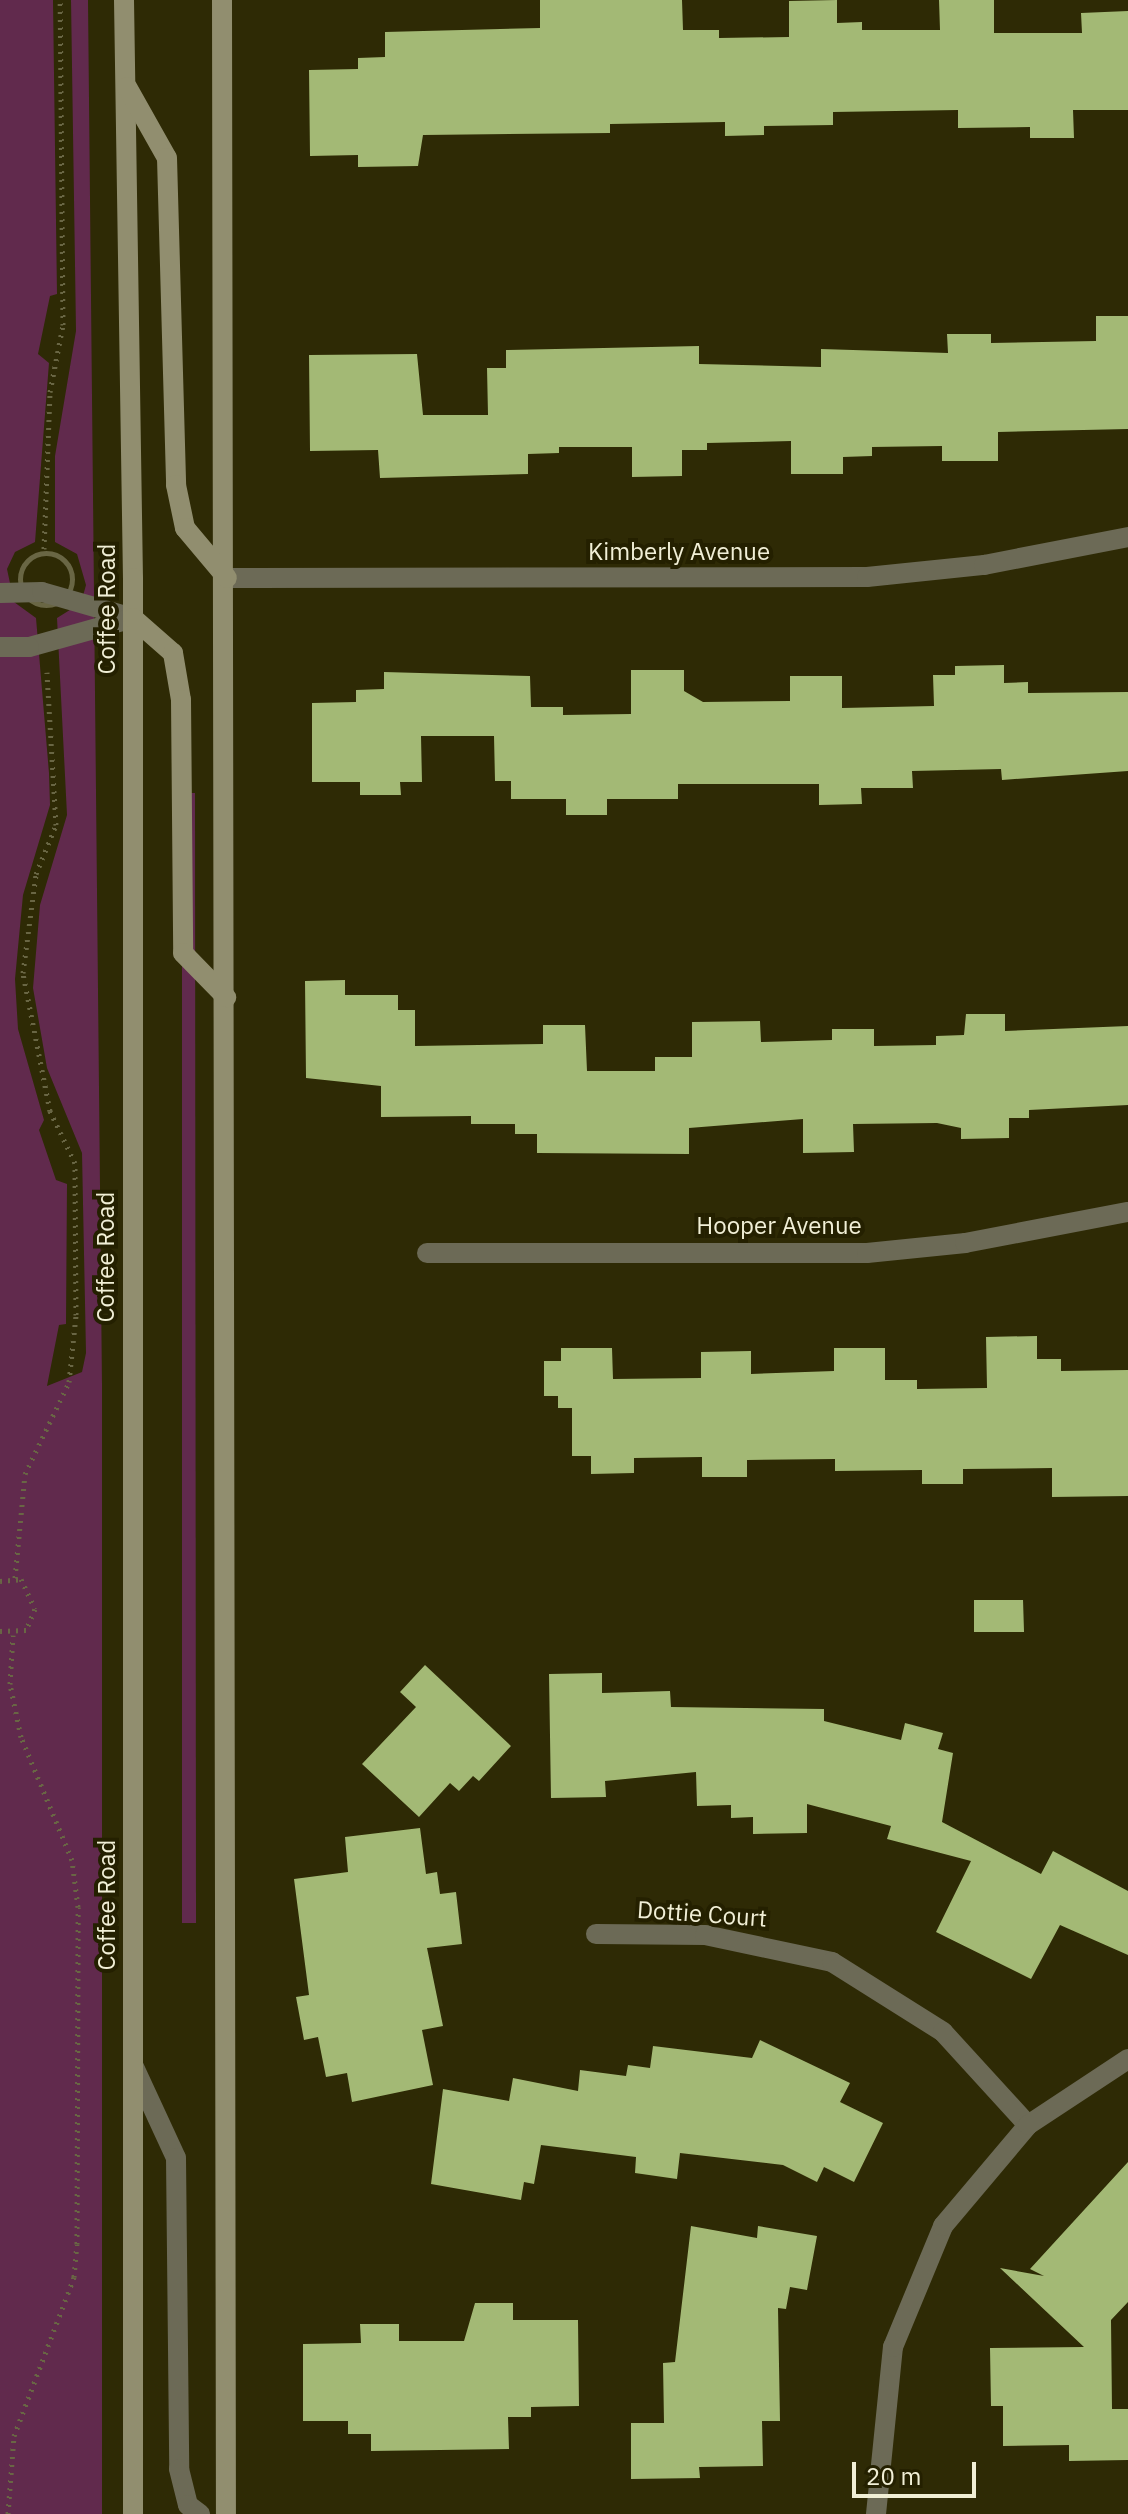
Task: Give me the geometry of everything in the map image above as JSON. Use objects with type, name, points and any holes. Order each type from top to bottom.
[{"type":"main road","name":"Coffee Road","points":[[124,0],[133,618],[133,2514]]},
{"type":"main road","points":[[222,0],[227,578],[226,2514]]},
{"type":"main road","points":[[125,84],[167,158],[176,485],[185,528],[227,578]]},
{"type":"main road","points":[[133,618],[173,653],[181,700],[183,953],[226,997]]},
{"type":"street","name":"Kimberly Avenue","points":[[227,578],[867,577],[984,565],[1128,537]]},
{"type":"street","points":[[0,593],[42,592],[133,618]]},
{"type":"street","points":[[0,647],[45,642],[133,618]]},
{"type":"street","name":"Hooper Avenue","points":[[427,1253],[867,1253],[965,1243],[1128,1212]]},
{"type":"street","name":"Dottie Court","points":[[596,1934],[705,1935],[769,1943],[832,1962],[943,2032],[1028,2125]]},
{"type":"street","points":[[876,2514],[881,2416],[912,2288],[943,2226],[1028,2125],[1128,2059]]},
{"type":"street","points":[[134,2067],[176,2158],[179,2469],[188,2505],[200,2514]]},
{"type":"path","points":[[44,549],[50,392],[63,325],[60,0]]},
{"type":"path","points":[[15,1578],[25,1474],[69,1382],[76,1315],[75,1163],[50,1111],[23,973],[36,874],[56,825],[45,642],[48,607]]},
{"type":"path","points":[[0,1581],[15,1578],[31,1589],[35,1609],[26,1630],[13,1635],[0,1631]]},
{"type":"path","points":[[8,2514],[14,2436],[74,2277],[77,2214],[78,1907],[72,1860],[21,1737],[10,1684],[13,1635]]},
{"type":"shaded area","points":[[0,0],[53,0],[57,294],[50,296],[38,354],[49,363],[35,542],[15,552],[7,569],[14,602],[36,618],[49,773],[50,805],[23,895],[15,979],[18,1029],[44,1120],[39,1130],[56,1180],[67,1184],[66,1324],[59,1325],[47,1386],[82,1372],[86,1353],[82,1153],[47,1068],[33,988],[40,905],[67,815],[57,618],[81,603],[86,585],[77,554],[55,542],[55,456],[76,331],[71,0],[88,0],[102,1385],[102,2514],[0,2514]]},
{"type":"shaded area","points":[[182,793],[195,793],[196,1923],[182,1923]]},
{"type":"building","points":[[540,0],[682,0],[683,30],[719,30],[719,38],[789,37],[789,1],[837,0],[837,23],[862,22],[862,30],[940,30],[939,0],[994,0],[994,33],[1082,33],[1081,13],[1128,11],[1128,110],[1073,110],[1074,138],[1030,138],[1030,127],[958,128],[958,110],[833,112],[833,125],[764,126],[764,135],[725,136],[725,122],[610,124],[610,133],[423,135],[418,166],[358,167],[358,155],[310,156],[309,70],[358,69],[358,58],[385,57],[385,32],[540,28]]},
{"type":"building","points":[[1096,316],[1128,316],[1128,429],[998,432],[998,461],[942,461],[942,446],[872,447],[872,456],[843,457],[843,474],[791,474],[791,441],[707,443],[707,450],[682,450],[682,476],[632,477],[632,447],[559,447],[559,453],[528,454],[528,474],[380,478],[378,450],[310,451],[309,355],[417,354],[423,415],[488,415],[487,368],[506,368],[506,350],[699,346],[699,364],[821,367],[821,349],[948,353],[947,334],[991,334],[991,343],[1096,341]]},
{"type":"building","points":[[1004,665],[1004,683],[1028,682],[1028,693],[1128,692],[1128,771],[1002,780],[1001,769],[912,771],[913,788],[861,788],[862,804],[819,805],[819,784],[678,784],[678,799],[607,799],[607,815],[566,815],[566,799],[511,799],[511,781],[495,781],[494,736],[421,736],[422,782],[400,782],[401,795],[360,795],[360,782],[312,782],[312,703],[356,702],[356,690],[384,689],[384,672],[530,676],[531,707],[563,707],[563,715],[631,714],[631,670],[684,670],[684,691],[703,702],[790,701],[790,676],[842,676],[842,708],[934,706],[933,675],[955,675],[955,666]]},
{"type":"building","points":[[345,980],[345,995],[398,995],[398,1010],[415,1010],[415,1046],[543,1044],[543,1025],[585,1025],[587,1071],[655,1071],[655,1057],[692,1057],[692,1022],[760,1021],[761,1042],[832,1040],[832,1029],[874,1029],[874,1046],[936,1045],[936,1036],[964,1035],[966,1014],[1005,1014],[1005,1031],[1128,1026],[1128,1105],[1029,1110],[1029,1118],[1009,1118],[1009,1138],[961,1139],[961,1128],[937,1123],[853,1124],[854,1152],[803,1153],[803,1119],[689,1128],[689,1154],[537,1153],[537,1134],[515,1134],[515,1124],[471,1124],[471,1116],[381,1117],[381,1086],[306,1078],[305,981]]},
{"type":"building","points":[[1037,1336],[1037,1359],[1061,1359],[1061,1371],[1128,1370],[1128,1496],[1052,1497],[1052,1468],[963,1469],[963,1484],[922,1484],[922,1470],[835,1471],[835,1459],[747,1460],[747,1477],[702,1477],[702,1457],[634,1458],[634,1473],[591,1474],[591,1456],[572,1456],[572,1408],[558,1408],[558,1396],[544,1396],[544,1361],[561,1361],[561,1348],[612,1348],[613,1379],[701,1378],[701,1352],[751,1351],[751,1374],[834,1371],[834,1348],[885,1348],[885,1380],[917,1380],[917,1389],[987,1388],[986,1337]]},
{"type":"building","points":[[974,1600],[1023,1600],[1024,1632],[974,1632]]},
{"type":"building","points":[[425,1665],[511,1746],[479,1781],[473,1776],[459,1791],[450,1783],[419,1817],[362,1764],[416,1707],[400,1692]]},
{"type":"building","points":[[602,1673],[602,1693],[670,1691],[671,1707],[824,1709],[824,1721],[901,1740],[905,1723],[943,1733],[938,1749],[953,1753],[942,1822],[1041,1874],[1053,1851],[1128,1891],[1128,1955],[1060,1925],[1031,1979],[936,1932],[971,1861],[887,1839],[891,1826],[807,1804],[807,1833],[753,1834],[753,1817],[731,1818],[731,1805],[697,1806],[696,1772],[605,1781],[606,1797],[551,1798],[549,1674]]},
{"type":"building","points":[[420,1828],[426,1874],[437,1872],[440,1894],[456,1892],[462,1944],[427,1948],[443,2026],[422,2030],[433,2085],[352,2102],[347,2073],[326,2077],[318,2037],[304,2040],[296,1997],[309,1995],[294,1879],[348,1872],[345,1837]]},
{"type":"building","points":[[760,2040],[850,2083],[840,2102],[883,2123],[854,2182],[824,2167],[817,2182],[783,2165],[680,2153],[677,2179],[635,2173],[636,2157],[541,2145],[534,2184],[524,2182],[521,2200],[431,2184],[443,2089],[509,2101],[513,2078],[578,2091],[580,2070],[626,2076],[628,2065],[650,2068],[653,2046],[752,2058]]},
{"type":"building","points":[[1128,2162],[1128,2302],[1111,2320],[1112,2409],[1128,2409],[1128,2460],[1069,2461],[1069,2445],[1003,2446],[1003,2406],[991,2406],[990,2348],[1084,2347],[1000,2268],[1044,2276],[1030,2269]]},
{"type":"building","points":[[691,2226],[757,2238],[758,2226],[817,2236],[807,2290],[790,2287],[786,2309],[778,2308],[780,2421],[762,2421],[763,2466],[699,2467],[700,2478],[631,2479],[631,2423],[664,2423],[663,2363],[675,2362]]},
{"type":"building","points":[[475,2303],[513,2303],[513,2320],[578,2320],[579,2406],[531,2407],[531,2417],[508,2417],[509,2449],[371,2451],[371,2434],[348,2434],[348,2421],[303,2421],[303,2344],[361,2343],[360,2324],[399,2324],[399,2341],[464,2341]]}]
